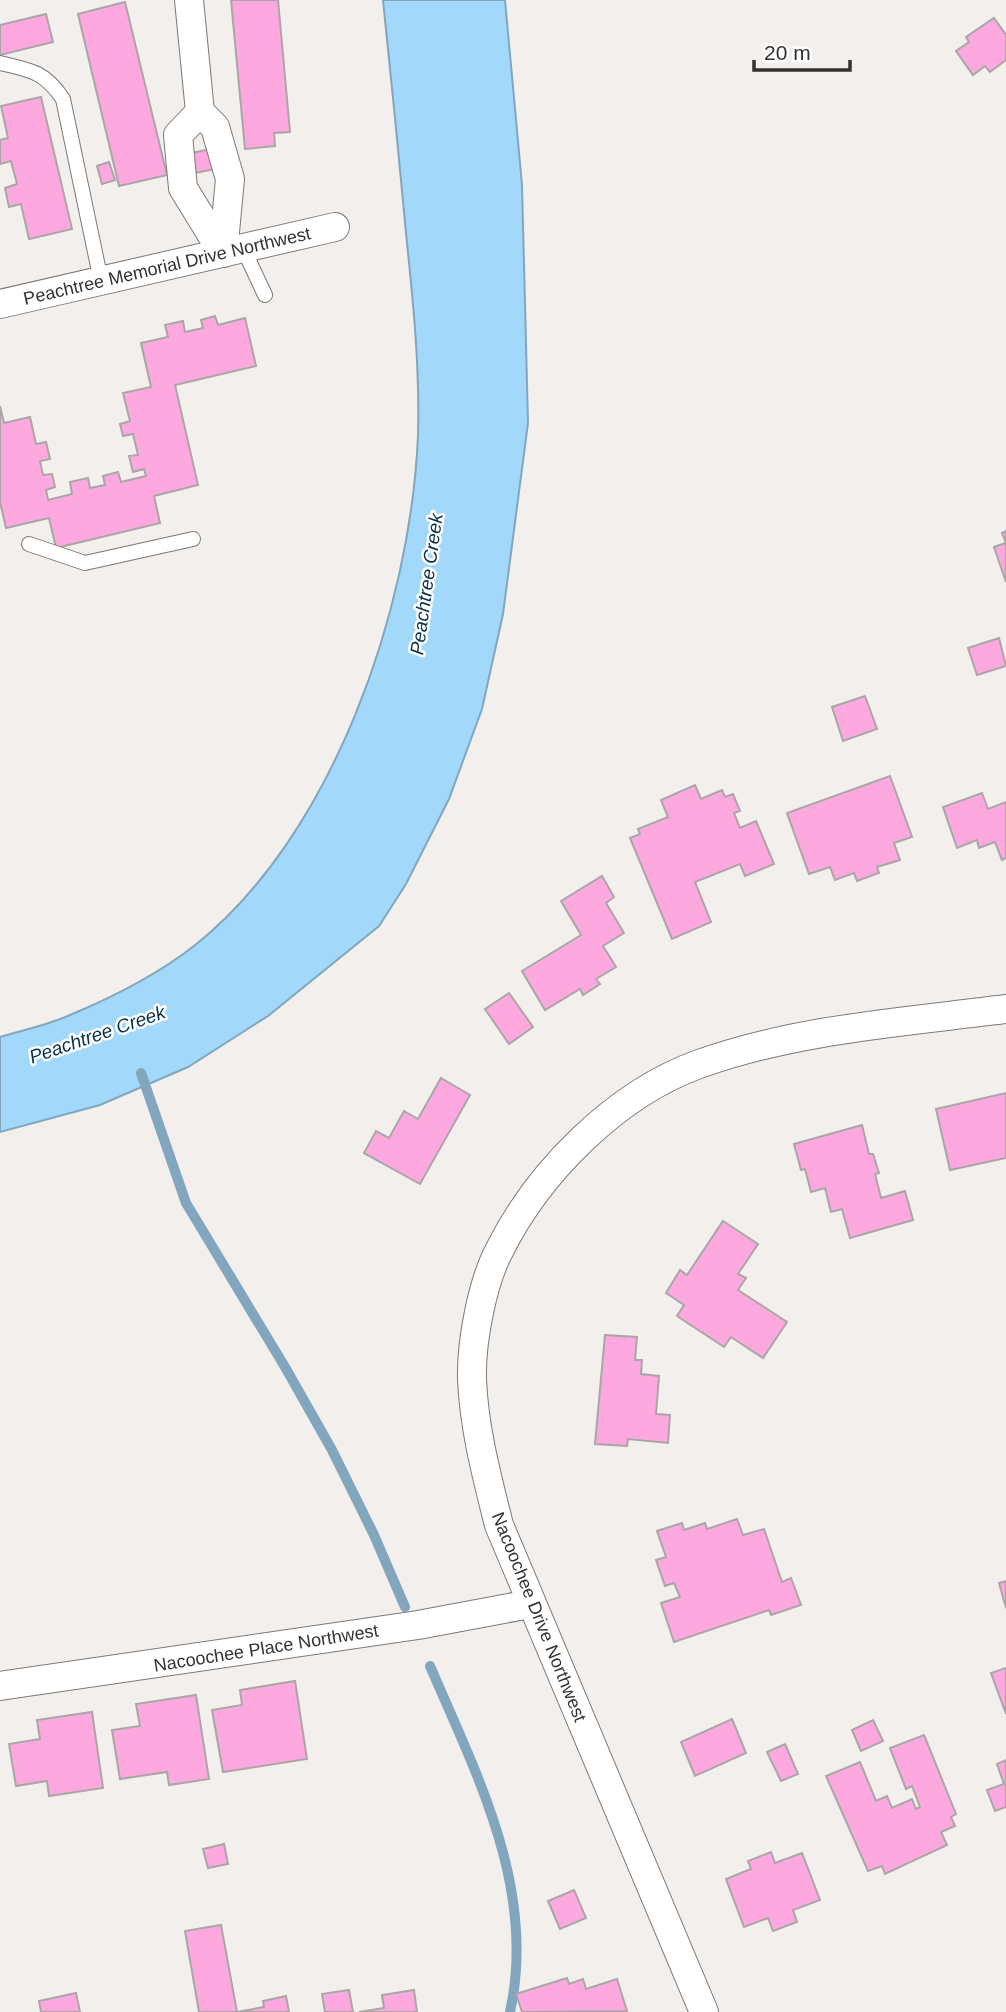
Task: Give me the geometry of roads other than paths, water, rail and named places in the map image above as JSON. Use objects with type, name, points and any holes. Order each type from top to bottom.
[{"type":"street","points":[[189,0],[200,112],[215,127],[230,179],[233,251]]},
{"type":"street","points":[[200,112],[178,135],[183,188],[233,251]]},
{"type":"street","name":"Peachtree Memorial Drive Northwest","points":[[0,304],[335,227]]},
{"type":"street","name":"Nacoochee Drive Northwest","points":[[704,2012],[499,1525],[480,1451],[472,1378],[478,1311],[498,1253],[529,1199],[592,1129],[642,1091],[698,1064],[770,1044],[846,1030],[1006,1009]]},
{"type":"street","name":"Nacoochee Place Northwest","points":[[0,1686],[391,1629],[530,1604]]},
{"type":"lane","points":[[0,63],[38,72],[53,84],[62,99],[101,281]]},
{"type":"lane","points":[[233,251],[265,295]]},
{"type":"lane","points":[[29,544],[85,563],[193,538]]},
{"type":"water","name":"Peachtree Creek","points":[[383,0],[505,0],[522,185],[528,423],[503,614],[482,709],[449,799],[406,884],[379,926],[268,1016],[188,1067],[100,1105],[0,1132],[0,1037],[62,1019],[150,976],[194,946],[243,900],[287,844],[324,782],[356,714],[381,644],[400,572],[412,502],[418,435],[413,309]]},
{"type":"waterway","points":[[141,1073],[186,1203],[332,1450],[374,1535],[405,1607]]},
{"type":"waterway","points":[[430,1666],[483,1791],[509,1878],[516,1922],[516,1967],[510,2012]]}]
